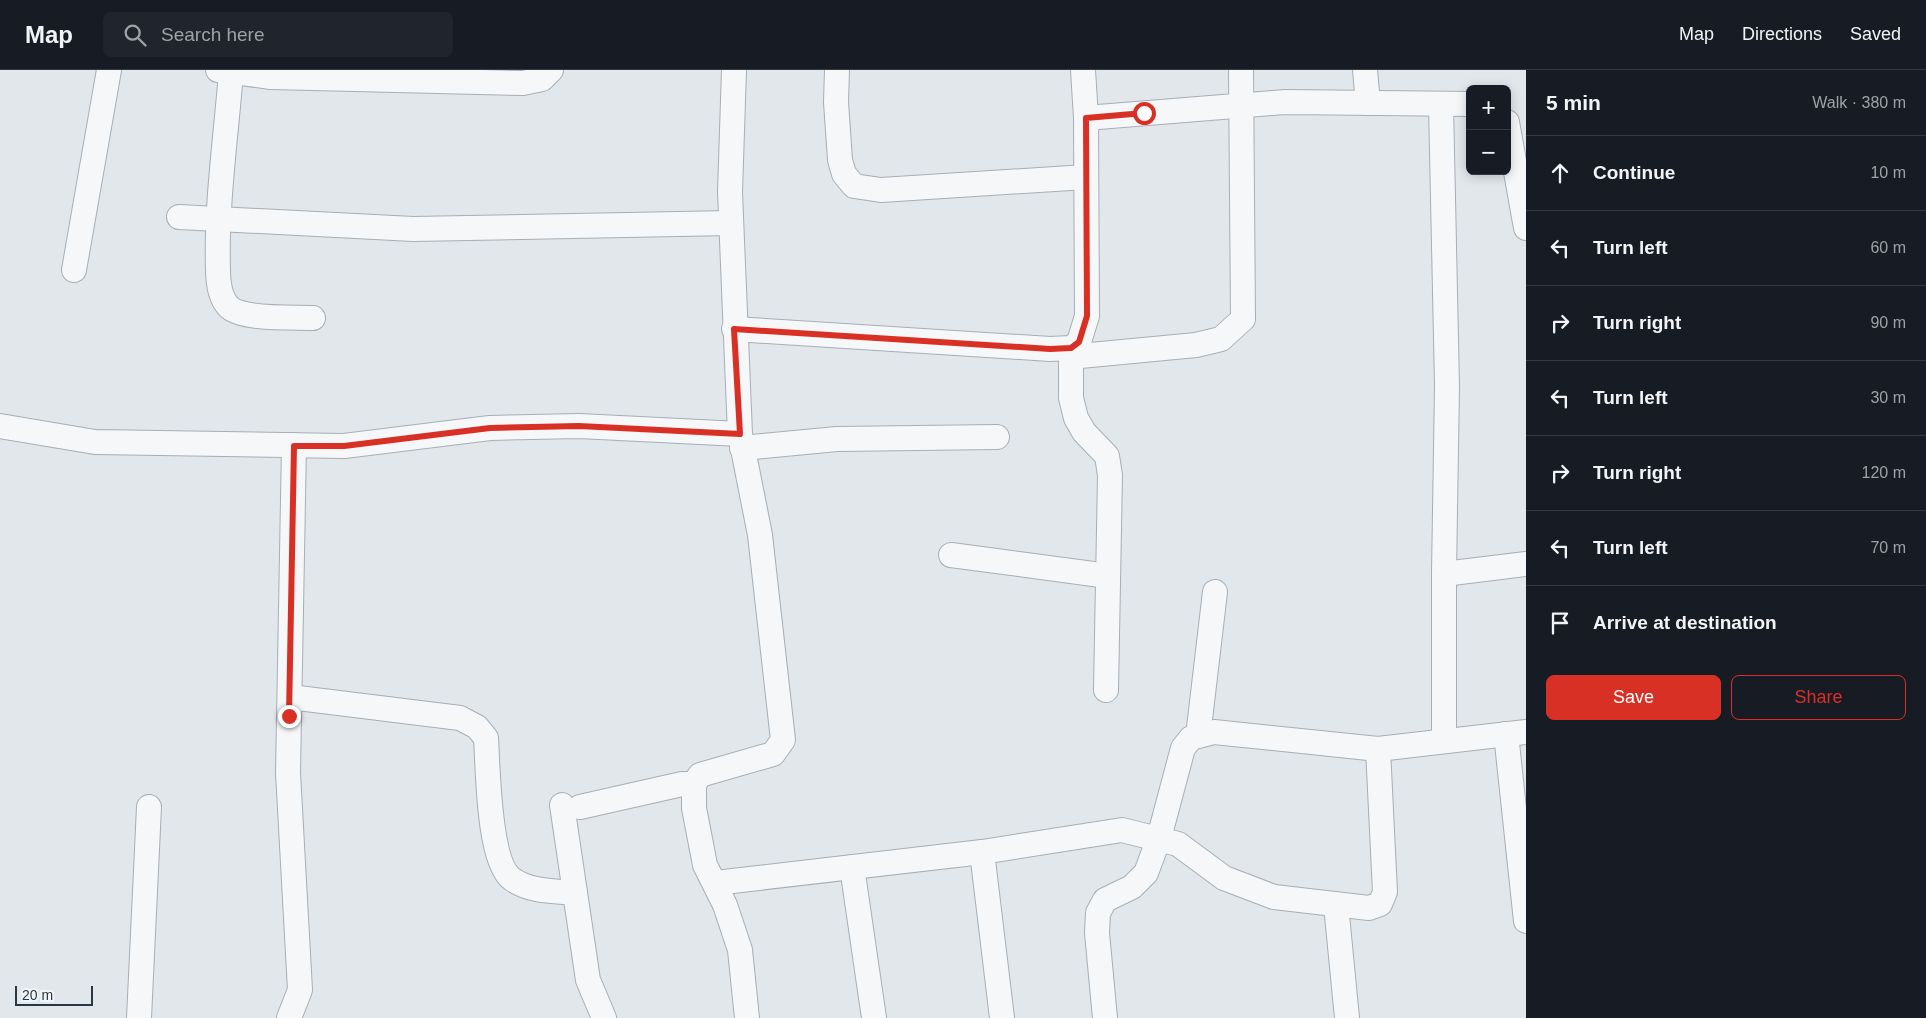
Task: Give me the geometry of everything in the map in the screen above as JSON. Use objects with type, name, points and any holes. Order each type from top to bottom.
[{"type":"street","points":[[74,270],[109,70]]},
{"type":"street","points":[[313,318],[245,315],[228,307],[222,294],[218,271],[224,71],[523,83],[542,79],[552,70]]},
{"type":"street","points":[[734,70],[730,192],[734,329],[741,441],[760,535],[783,740],[773,754],[700,776],[694,784],[694,808],[705,865],[725,906],[740,950],[747,1018]]},
{"type":"street","points":[[837,70],[836,102],[840,160],[844,174],[854,186],[880,190],[1086,177]]},
{"type":"street","points":[[1084,70],[1087,316],[1079,342],[1071,352],[1071,398],[1076,418],[1084,432],[1108,456],[1110,475],[1106,690]]},
{"type":"street","points":[[734,329],[1050,349],[1071,352],[1080,356],[1196,345],[1221,339],[1242,319],[1240,70]]},
{"type":"street","points":[[1365,70],[1368,103]]},
{"type":"street","points":[[1086,118],[1285,102],[1466,104]]},
{"type":"street","points":[[1441,104],[1447,386],[1444,741]]},
{"type":"street","points":[[1508,130],[1526,228]]},
{"type":"street","points":[[179,217],[412,229],[731,223]]},
{"type":"street","points":[[0,426],[95,442],[294,446],[344,446],[490,428],[579,426],[741,441],[997,437]]},
{"type":"street","points":[[289,1018],[300,990],[288,773],[294,446]]},
{"type":"street","points":[[951,556],[1108,576]]},
{"type":"street","points":[[1444,574],[1526,564]]},
{"type":"street","points":[[1198,736],[1215,592]]},
{"type":"street","points":[[290,698],[460,718],[477,727],[486,738],[492,828],[501,866],[511,879],[532,889],[575,893]]},
{"type":"street","points":[[1106,1018],[1097,933],[1098,913],[1105,900],[1132,887],[1146,873],[1159,838],[1183,748],[1191,738],[1214,732],[1378,748],[1516,733],[1526,921]]},
{"type":"street","points":[[715,883],[982,852],[1122,830],[1178,844],[1224,878],[1274,897],[1369,908],[1380,904],[1384,892],[1378,748]]},
{"type":"street","points":[[604,1018],[588,980],[575,893],[571,806],[682,784],[694,784]]},
{"type":"street","points":[[139,1018],[149,808]]},
{"type":"street","points":[[982,852],[1002,1018]]},
{"type":"street","points":[[852,867],[874,1018]]},
{"type":"street","points":[[1336,905],[1347,1018]]},
{"type":"route","points":[[289,716],[294,446],[344,446],[490,428],[579,426],[740,434],[734,329],[1050,349],[1071,348],[1079,342],[1087,316],[1086,118],[1144,113]]}]
